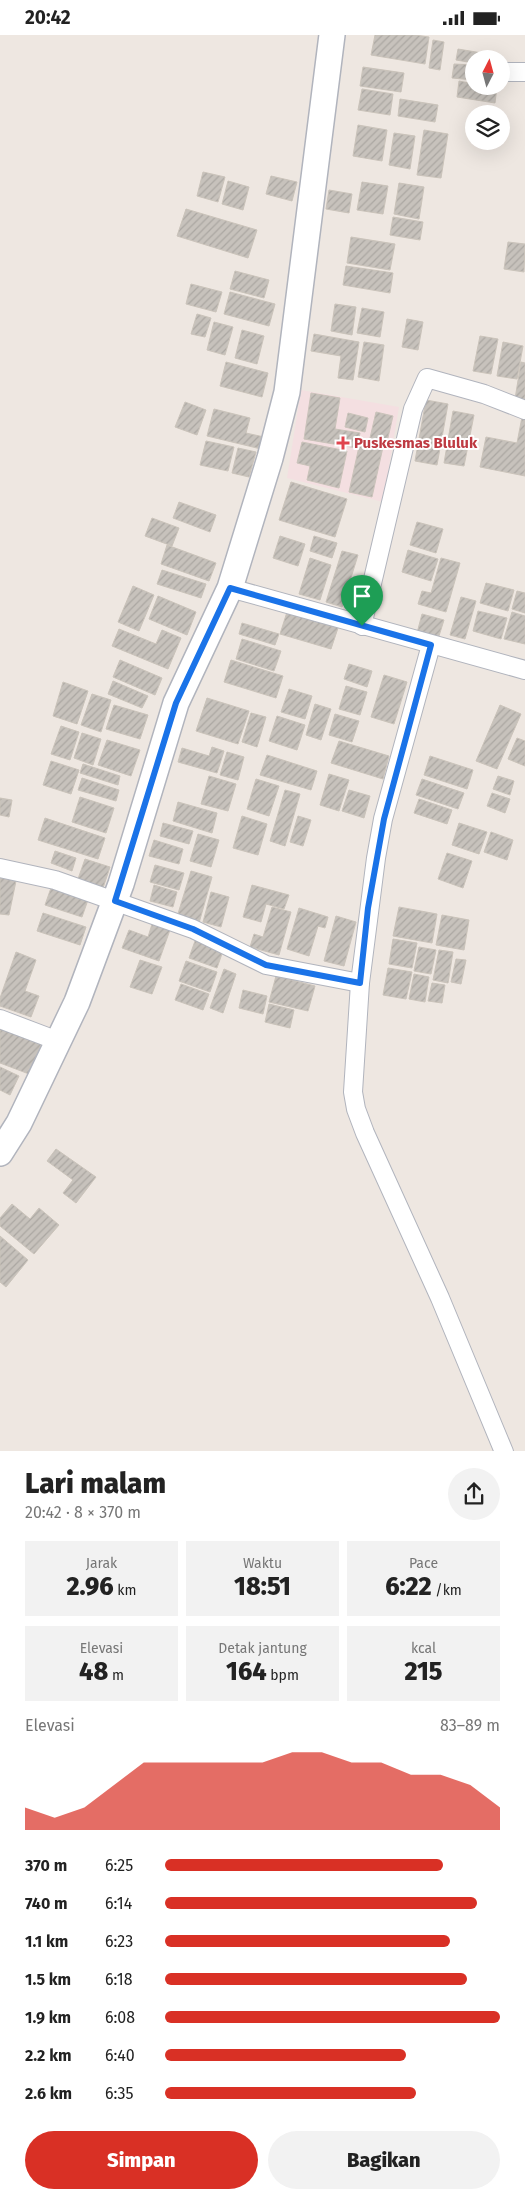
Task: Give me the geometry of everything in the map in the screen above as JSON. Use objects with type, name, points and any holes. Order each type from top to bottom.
[{"type":"main road","points":[[0,1153],[19,1123],[77,1002],[115,901],[176,703],[230,588],[270,458],[287,392],[332,35]]},
{"type":"street","points":[[510,72],[525,72]]},
{"type":"street","points":[[362,626],[413,409],[428,378],[484,394],[525,410]]},
{"type":"street","points":[[230,588],[525,670]]},
{"type":"street","points":[[431,645],[384,819],[368,908],[353,1066],[353,1092],[356,1109],[365,1133],[440,1298],[504,1451]]},
{"type":"street","points":[[0,867],[55,880],[193,929],[266,965],[360,983]]},
{"type":"street","points":[[0,1019],[58,1041]]},
{"type":"shaded area","name":"Puskesmas Bluluk","points":[[301,390],[399,407],[383,502],[287,478]]},
{"type":"building","points":[[375,35],[429,37],[425,64],[371,55]]},
{"type":"building","points":[[433,40],[444,42],[440,70],[429,68]]},
{"type":"building","points":[[458,49],[465,50],[465,62],[456,60]]},
{"type":"building","points":[[454,64],[465,65],[465,79],[452,78]]},
{"type":"building","points":[[363,67],[404,73],[401,92],[360,86]]},
{"type":"building","points":[[459,81],[465,82],[465,95],[496,95],[495,103],[457,97]]},
{"type":"building","points":[[362,89],[393,94],[390,115],[358,110]]},
{"type":"building","points":[[400,99],[438,105],[435,122],[398,116]]},
{"type":"building","points":[[358,125],[387,130],[382,161],[353,156]]},
{"type":"building","points":[[424,130],[448,134],[441,178],[417,175]]},
{"type":"building","points":[[394,133],[415,136],[410,169],[389,165]]},
{"type":"building","points":[[203,172],[225,177],[218,202],[197,196]]},
{"type":"building","points":[[271,176],[297,182],[292,201],[266,194]]},
{"type":"building","points":[[228,181],[249,187],[243,210],[222,204]]},
{"type":"building","points":[[362,182],[388,186],[383,214],[357,210]]},
{"type":"building","points":[[399,183],[424,187],[419,219],[394,214]]},
{"type":"building","points":[[329,190],[352,194],[349,213],[326,209]]},
{"type":"building","points":[[186,209],[257,230],[248,258],[177,236]]},
{"type":"building","points":[[393,217],[423,222],[420,240],[390,235]]},
{"type":"building","points":[[351,237],[395,244],[390,270],[347,263]]},
{"type":"building","points":[[508,242],[525,244],[524,272],[504,269]]},
{"type":"building","points":[[346,266],[393,273],[390,293],[343,285]]},
{"type":"building","points":[[235,271],[269,280],[264,298],[230,289]]},
{"type":"building","points":[[191,284],[222,292],[216,312],[186,304]]},
{"type":"building","points":[[230,292],[275,304],[269,326],[224,314]]},
{"type":"building","points":[[335,304],[356,307],[352,335],[331,331]]},
{"type":"building","points":[[362,308],[384,312],[380,337],[357,333]]},
{"type":"building","points":[[197,314],[211,318],[205,337],[191,334]]},
{"type":"building","points":[[407,319],[423,322],[418,350],[402,347]]},
{"type":"building","points":[[214,322],[233,327],[225,355],[207,350]]},
{"type":"building","points":[[242,330],[264,336],[257,364],[235,358]]},
{"type":"building","points":[[314,334],[359,342],[353,380],[338,378],[341,356],[311,351]]},
{"type":"building","points":[[480,336],[498,339],[491,374],[473,371]]},
{"type":"building","points":[[364,342],[384,345],[379,381],[358,377]]},
{"type":"building","points":[[503,342],[523,346],[517,379],[497,376]]},
{"type":"building","points":[[226,362],[268,373],[262,397],[220,386]]},
{"type":"building","points":[[521,362],[525,363],[525,400],[515,399]]},
{"type":"building","points":[[311,393],[340,398],[335,429],[360,433],[357,448],[304,439]]},
{"type":"building","points":[[426,400],[448,404],[437,465],[415,461]]},
{"type":"building","points":[[185,402],[206,410],[197,435],[175,427]]},
{"type":"building","points":[[214,409],[250,418],[246,433],[264,437],[261,449],[207,436]]},
{"type":"building","points":[[453,411],[474,415],[464,466],[444,463]]},
{"type":"building","points":[[376,412],[393,416],[387,442],[370,438]]},
{"type":"building","points":[[348,413],[368,418],[365,432],[345,427]]},
{"type":"building","points":[[522,417],[525,418],[525,476],[480,467],[486,437],[517,443]]},
{"type":"building","points":[[206,441],[234,447],[228,471],[200,465]]},
{"type":"building","points":[[302,442],[347,451],[339,488],[307,480],[310,466],[297,463]]},
{"type":"building","points":[[360,442],[383,447],[372,497],[349,492]]},
{"type":"building","points":[[238,448],[256,452],[249,477],[232,473]]},
{"type":"building","points":[[291,482],[347,499],[335,537],[279,520]]},
{"type":"building","points":[[179,502],[216,515],[210,532],[173,518]]},
{"type":"building","points":[[152,518],[179,528],[172,546],[145,536]]},
{"type":"building","points":[[417,522],[443,529],[436,553],[410,545]]},
{"type":"building","points":[[280,536],[305,544],[298,566],[273,558]]},
{"type":"building","points":[[314,536],[337,543],[332,558],[310,551]]},
{"type":"building","points":[[167,545],[216,563],[209,581],[161,564]]},
{"type":"building","points":[[408,550],[438,559],[431,581],[402,572]]},
{"type":"building","points":[[342,551],[358,555],[342,607],[326,602]]},
{"type":"building","points":[[310,558],[331,565],[320,600],[299,594]]},
{"type":"building","points":[[441,558],[460,563],[446,612],[418,604],[422,591],[431,593]]},
{"type":"building","points":[[162,570],[206,584],[201,598],[157,584]]},
{"type":"building","points":[[486,583],[514,590],[508,611],[480,603]]},
{"type":"building","points":[[133,586],[154,595],[139,631],[118,622]]},
{"type":"building","points":[[517,591],[525,593],[525,613],[512,609]]},
{"type":"building","points":[[158,596],[196,612],[187,635],[149,619]]},
{"type":"building","points":[[461,597],[476,601],[465,639],[450,635]]},
{"type":"building","points":[[478,611],[507,618],[501,639],[473,631]]},
{"type":"building","points":[[287,612],[338,628],[331,649],[280,634]]},
{"type":"building","points":[[512,612],[525,616],[525,644],[504,639]]},
{"type":"building","points":[[422,614],[444,620],[438,639],[417,633]]},
{"type":"building","points":[[242,623],[279,634],[275,645],[239,634]]},
{"type":"building","points":[[119,629],[156,644],[162,630],[181,638],[168,669],[112,646]]},
{"type":"building","points":[[242,639],[281,651],[274,671],[236,659]]},
{"type":"building","points":[[120,660],[162,678],[155,695],[113,677]]},
{"type":"building","points":[[231,660],[283,676],[276,698],[224,682]]},
{"type":"building","points":[[349,664],[372,671],[367,687],[344,679]]},
{"type":"building","points":[[384,675],[407,682],[394,724],[371,717]]},
{"type":"building","points":[[113,681],[148,696],[142,708],[108,694]]},
{"type":"building","points":[[63,682],[88,691],[77,724],[53,716]]},
{"type":"building","points":[[346,686],[367,692],[360,715],[339,709]]},
{"type":"building","points":[[289,689],[312,696],[305,719],[281,712]]},
{"type":"building","points":[[92,694],[111,700],[101,732],[81,725]]},
{"type":"building","points":[[207,698],[249,711],[238,744],[196,731]]},
{"type":"building","points":[[315,704],[331,709],[321,740],[306,735]]},
{"type":"building","points":[[114,705],[148,715],[140,739],[106,729]]},
{"type":"building","points":[[500,705],[521,714],[497,769],[476,761]]},
{"type":"building","points":[[251,713],[266,717],[257,747],[242,742]]},
{"type":"building","points":[[335,714],[359,721],[352,742],[329,735]]},
{"type":"building","points":[[277,716],[305,725],[297,750],[269,741]]},
{"type":"building","points":[[61,726],[79,732],[70,760],[51,754]]},
{"type":"building","points":[[82,733],[101,739],[93,765],[74,758]]},
{"type":"building","points":[[517,738],[525,741],[525,766],[508,759]]},
{"type":"building","points":[[107,740],[140,750],[131,776],[98,765]]},
{"type":"building","points":[[339,741],[389,756],[383,779],[331,763]]},
{"type":"building","points":[[212,747],[224,751],[217,773],[178,762],[182,748],[209,756]]},
{"type":"building","points":[[227,752],[244,757],[238,780],[220,775]]},
{"type":"building","points":[[267,755],[317,771],[311,790],[260,775]]},
{"type":"building","points":[[430,756],[473,770],[467,789],[424,775]]},
{"type":"building","points":[[51,761],[79,770],[71,794],[43,785]]},
{"type":"building","points":[[83,764],[120,776],[118,785],[80,773]]},
{"type":"building","points":[[329,774],[349,780],[339,811],[320,805]]},
{"type":"building","points":[[209,776],[236,784],[228,811],[201,804]]},
{"type":"building","points":[[498,776],[514,781],[510,795],[493,789]]},
{"type":"building","points":[[82,778],[119,790],[116,801],[78,790]]},
{"type":"building","points":[[256,779],[279,786],[269,816],[247,809]]},
{"type":"building","points":[[422,779],[464,793],[458,809],[416,795]]},
{"type":"building","points":[[285,790],[300,794],[285,846],[270,841]]},
{"type":"building","points":[[349,790],[370,796],[364,818],[342,811]]},
{"type":"building","points":[[492,793],[510,799],[505,813],[487,806]]},
{"type":"building","points":[[80,797],[114,808],[106,833],[72,822]]},
{"type":"building","points":[[0,798],[12,800],[9,817],[0,815]]},
{"type":"building","points":[[419,799],[452,810],[447,824],[414,813]]},
{"type":"building","points":[[178,802],[217,813],[212,833],[173,821]]},
{"type":"building","points":[[242,816],[267,824],[258,855],[233,848]]},
{"type":"building","points":[[298,816],[311,820],[303,846],[290,842]]},
{"type":"building","points":[[45,818],[105,838],[98,859],[38,840]]},
{"type":"building","points":[[163,823],[193,831],[189,844],[160,836]]},
{"type":"building","points":[[459,823],[487,832],[479,854],[452,845]]},
{"type":"building","points":[[491,832],[513,840],[507,860],[484,852]]},
{"type":"building","points":[[198,834],[219,840],[211,867],[190,861]]},
{"type":"building","points":[[154,840],[183,849],[179,864],[149,856]]},
{"type":"building","points":[[55,851],[76,858],[72,871],[51,863]]},
{"type":"building","points":[[447,853],[472,861],[463,888],[438,879]]},
{"type":"building","points":[[85,859],[110,867],[103,888],[78,879]]},
{"type":"building","points":[[155,865],[184,873],[179,890],[150,882]]},
{"type":"building","points":[[191,871],[212,877],[199,923],[177,917]]},
{"type":"building","points":[[0,878],[16,881],[9,915],[0,914]]},
{"type":"building","points":[[52,885],[89,897],[82,917],[45,905]]},
{"type":"building","points":[[154,885],[177,892],[173,907],[150,901]]},
{"type":"building","points":[[252,885],[289,895],[284,909],[266,904],[261,922],[243,917]]},
{"type":"building","points":[[211,892],[229,897],[221,927],[203,922]]},
{"type":"building","points":[[272,907],[291,912],[279,955],[250,947],[254,934],[263,937]]},
{"type":"building","points":[[399,907],[437,914],[432,943],[393,936]]},
{"type":"building","points":[[299,908],[328,917],[325,928],[318,926],[309,956],[287,949]]},
{"type":"building","points":[[43,913],[86,927],[80,945],[37,931]]},
{"type":"building","points":[[442,915],[469,920],[464,950],[436,945]]},
{"type":"building","points":[[336,916],[356,922],[344,966],[324,961]]},
{"type":"building","points":[[153,921],[171,927],[159,961],[122,948],[129,930],[148,937]]},
{"type":"building","points":[[196,938],[224,948],[217,968],[189,958]]},
{"type":"building","points":[[393,939],[417,943],[412,968],[389,964]]},
{"type":"building","points":[[419,947],[436,950],[431,974],[414,971]]},
{"type":"building","points":[[439,950],[453,952],[448,983],[433,980]]},
{"type":"building","points":[[16,952],[36,960],[25,991],[39,996],[31,1017],[0,1006],[0,998]]},
{"type":"building","points":[[456,959],[466,960],[461,984],[451,982]]},
{"type":"building","points":[[140,960],[162,967],[152,994],[130,987]]},
{"type":"building","points":[[186,961],[217,972],[210,992],[179,981]]},
{"type":"building","points":[[388,968],[412,972],[406,999],[383,995]]},
{"type":"building","points":[[224,969],[236,974],[223,1013],[210,1008]]},
{"type":"building","points":[[414,974],[429,977],[425,1002],[409,999]]},
{"type":"building","points":[[276,976],[315,986],[308,1011],[269,1002]]},
{"type":"building","points":[[432,983],[445,985],[442,1003],[428,1001]]},
{"type":"building","points":[[181,984],[209,994],[203,1010],[175,1000]]},
{"type":"building","points":[[243,990],[267,996],[263,1014],[239,1008]]},
{"type":"building","points":[[269,1004],[294,1010],[290,1028],[265,1022]]},
{"type":"building","points":[[0,1026],[42,1042],[29,1074],[0,1063]]},
{"type":"building","points":[[0,1067],[19,1076],[10,1095],[0,1090]]},
{"type":"building","points":[[56,1149],[96,1177],[76,1203],[63,1193],[73,1180],[47,1161]]},
{"type":"building","points":[[12,1204],[30,1219],[39,1208],[59,1225],[34,1254],[0,1226],[0,1218]]},
{"type":"building","points":[[0,1236],[28,1260],[6,1287],[0,1282]]},
{"type":"place","name":"Puskesmas Bluluk","points":[[343,443]]},
{"type":"route","points":[[230,588],[362,626],[431,645],[384,819],[368,908],[360,983],[266,965],[193,929],[115,901],[164,736],[176,703],[230,588]]}]
